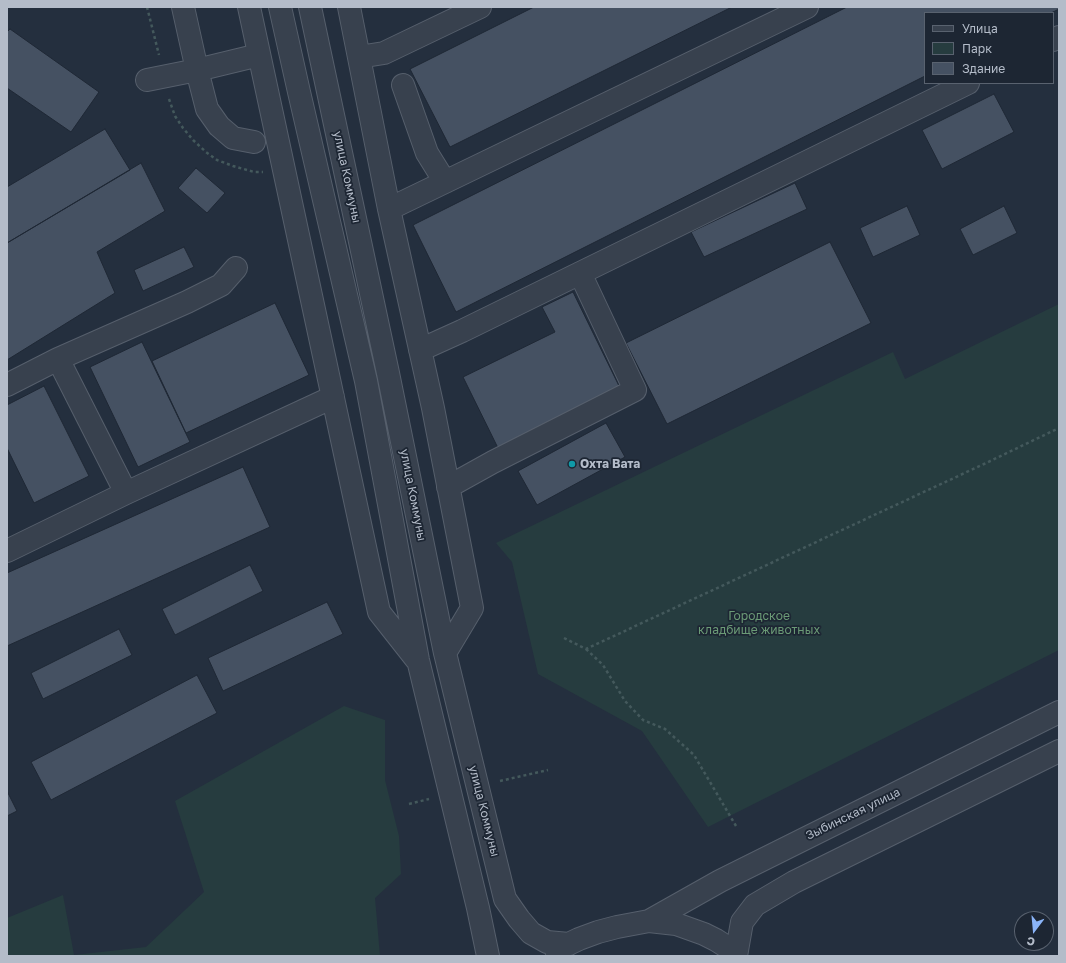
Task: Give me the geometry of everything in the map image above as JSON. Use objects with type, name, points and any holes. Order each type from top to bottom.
[{"type":"street","points":[[183,7],[207,109],[220,126],[233,138],[254,142]]},
{"type":"street","points":[[249,7],[379,612],[418,660]]},
{"type":"street","points":[[280,7],[366,381],[418,660],[478,908],[488,956]]},
{"type":"street","name":"улица Коммуны","points":[[310,7],[388,373],[444,653],[505,899],[531,933],[547,942],[569,944]]},
{"type":"street","points":[[349,7],[472,608],[444,653]]},
{"type":"street","points":[[359,57],[384,53],[453,13],[480,7]]},
{"type":"street","points":[[389,208],[807,7]]},
{"type":"street","points":[[147,80],[259,55]]},
{"type":"street","points":[[420,350],[580,274],[966,84]]},
{"type":"street","points":[[403,85],[427,153],[444,182]]},
{"type":"street","points":[[7,384],[58,359],[187,302],[221,285],[236,268]]},
{"type":"street","points":[[448,486],[635,390],[580,274]]},
{"type":"street","points":[[58,359],[126,493]]},
{"type":"street","points":[[7,551],[126,493],[333,397]]},
{"type":"street","name":"Зыбинская улица","points":[[649,921],[733,874],[1059,712]]},
{"type":"street","points":[[735,956],[742,922],[755,905],[794,882],[1059,750]]},
{"type":"street","points":[[547,956],[579,939],[598,932],[649,921],[676,924],[704,934],[716,940],[735,956]]},
{"type":"path","points":[[586,649],[1059,428]]},
{"type":"path","points":[[564,638],[586,649],[603,665],[625,701],[643,720],[665,729],[694,755],[736,826]]},
{"type":"green space","name":"Городское кладбище животных","points":[[1059,304],[1059,650],[708,827],[642,731],[538,674],[512,562],[496,543],[893,352],[905,379]]},
{"type":"green space","points":[[344,706],[385,720],[385,780],[399,836],[401,874],[375,898],[380,956],[7,956],[7,918],[63,895],[74,955],[146,947],[204,892],[175,801]]},
{"type":"building","points":[[534,7],[732,7],[450,147],[410,69]]},
{"type":"building","points":[[847,7],[1059,7],[1059,9],[1053,12],[924,12],[924,77],[456,312],[413,225]]},
{"type":"building","points":[[10,29],[99,92],[71,132],[7,88],[7,32]]},
{"type":"building","points":[[994,94],[1014,132],[942,169],[922,130]]},
{"type":"building","points":[[105,129],[130,170],[7,243],[7,187]]},
{"type":"building","points":[[141,163],[165,211],[97,252],[115,293],[7,360],[7,243]]},
{"type":"building","points":[[196,168],[225,193],[207,213],[178,188]]},
{"type":"building","points":[[795,183],[807,209],[704,257],[691,232]]},
{"type":"building","points":[[907,206],[920,235],[873,257],[860,228]]},
{"type":"building","points":[[1004,206],[1017,233],[973,255],[960,229]]},
{"type":"building","points":[[830,242],[871,323],[667,424],[626,343]]},
{"type":"building","points":[[184,247],[194,267],[143,291],[134,270]]},
{"type":"building","points":[[573,292],[620,388],[498,448],[463,377],[555,332],[542,307]]},
{"type":"building","points":[[275,303],[309,375],[186,433],[152,361]]},
{"type":"building","points":[[142,342],[190,442],[138,467],[90,367]]},
{"type":"building","points":[[44,386],[89,476],[34,503],[7,448],[7,405]]},
{"type":"building","name":"Охта Вата","points":[[606,423],[625,457],[537,505],[518,471]]},
{"type":"building","points":[[243,467],[270,527],[7,646],[7,573]]},
{"type":"building","points":[[250,565],[263,591],[175,635],[162,609]]},
{"type":"building","points":[[327,602],[343,634],[223,691],[208,658]]},
{"type":"building","points":[[119,629],[132,655],[43,699],[31,673]]},
{"type":"building","points":[[197,675],[217,713],[51,800],[31,762]]},
{"type":"building","points":[[7,791],[17,811],[7,816]]},
{"type":"place","name":"Охта Вата","points":[[572,464]]}]
